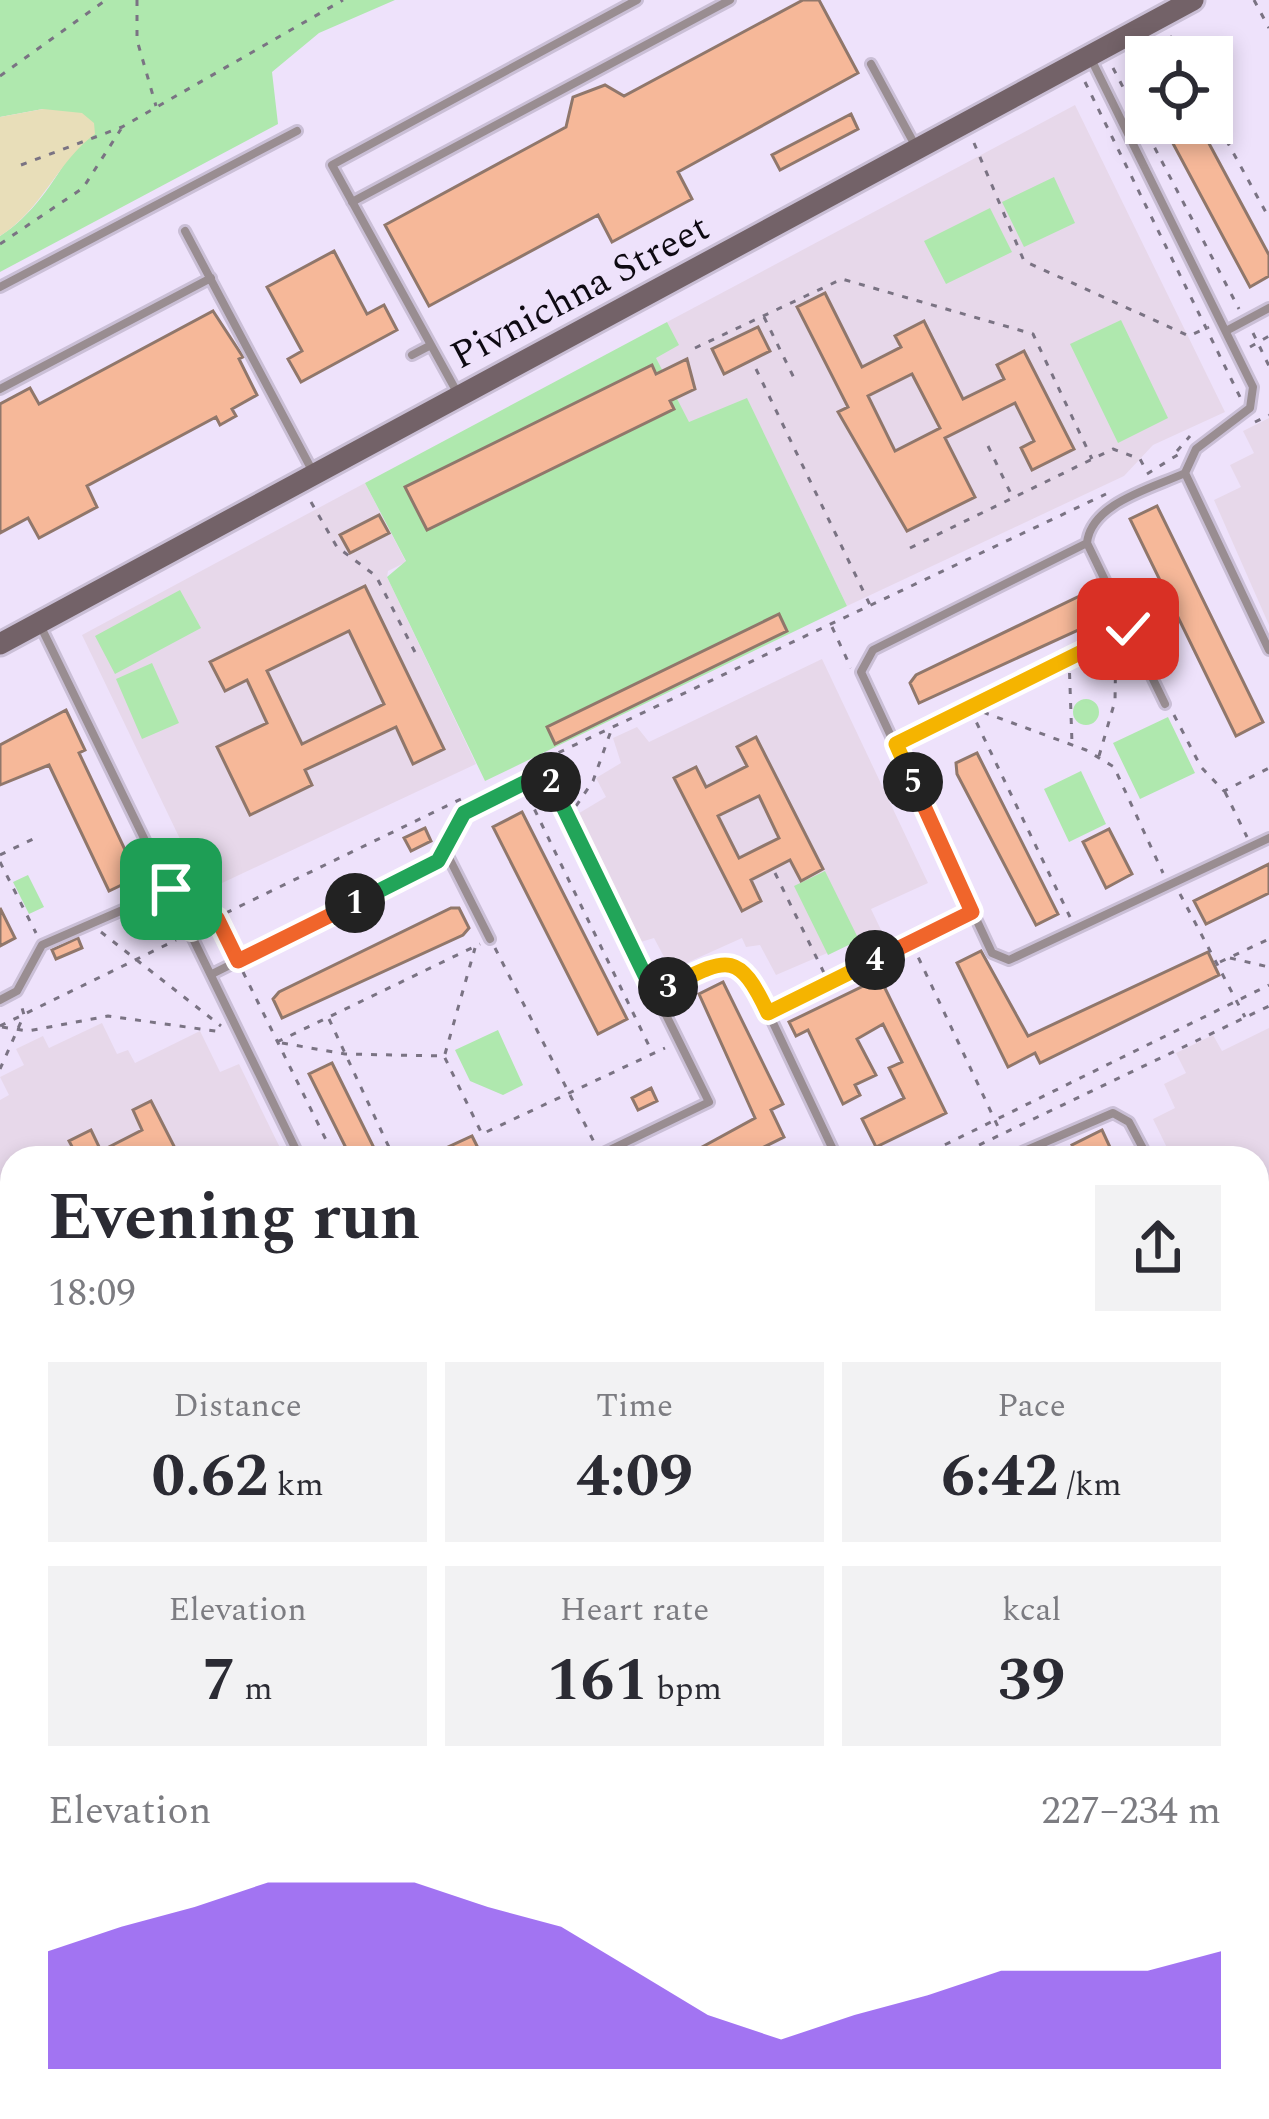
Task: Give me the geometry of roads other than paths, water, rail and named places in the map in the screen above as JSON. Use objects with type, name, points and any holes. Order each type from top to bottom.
[{"type":"street","name":"Pivnichna Street","points":[[0,644],[1193,0]]},
{"type":"lane","points":[[458,396],[332,165],[637,0]]},
{"type":"lane","points":[[352,202],[730,0]]},
{"type":"lane","points":[[1090,56],[1252,387],[1247,411],[1189,456],[1185,473],[1269,650]]},
{"type":"lane","points":[[871,64],[917,149]]},
{"type":"lane","points":[[0,286],[297,131]]},
{"type":"lane","points":[[185,231],[289,419],[314,474]]},
{"type":"lane","points":[[0,389],[211,278]]},
{"type":"lane","points":[[1226,331],[1269,308]]},
{"type":"lane","points":[[412,355],[431,345]]},
{"type":"lane","points":[[1165,704],[1087,543],[1088,530],[1103,512],[1185,473]]},
{"type":"lane","points":[[1087,543],[866,657],[861,672],[992,953],[1003,961],[1269,838]]},
{"type":"lane","points":[[38,622],[293,1146]]},
{"type":"lane","points":[[212,974],[438,861],[464,813],[546,772],[709,1102],[617,1146]]},
{"type":"lane","points":[[446,852],[490,939]]},
{"type":"lane","points":[[0,1000],[17,991],[42,945],[171,889]]},
{"type":"lane","points":[[654,994],[726,963],[749,972],[831,1146]]},
{"type":"lane","points":[[1033,1146],[1102,1113],[1130,1122],[1142,1146]]}]
